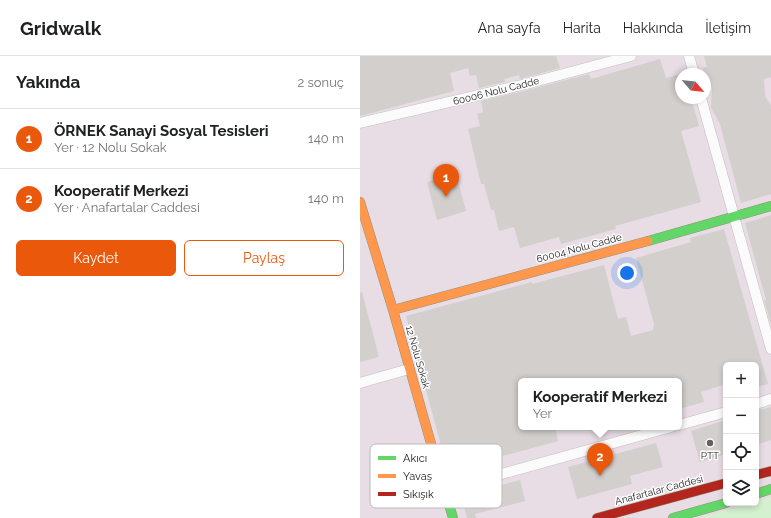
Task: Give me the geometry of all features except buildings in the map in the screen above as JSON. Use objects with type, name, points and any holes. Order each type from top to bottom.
[{"type":"street","name":"60006 Nolu Cadde","points":[[360,123],[526,84],[631,56]]},
{"type":"street","points":[[689,56],[692,68]]},
{"type":"street","points":[[703,104],[771,349]]},
{"type":"street","name":"12 Nolu Sokak","points":[[360,202],[393,310],[431,444]]},
{"type":"street","name":"60004 Nolu Cadde","points":[[393,310],[613,251],[771,206]]},
{"type":"street","points":[[360,383],[410,369]]},
{"type":"street","points":[[759,403],[771,399]]},
{"type":"street","points":[[682,424],[723,413]]},
{"type":"street","points":[[502,474],[660,430]]},
{"type":"street","points":[[759,474],[771,471]]},
{"type":"street","name":"Anafartalar Caddesi","points":[[597,518],[723,485]]},
{"type":"street","points":[[759,493],[771,490]]},
{"type":"street","points":[[673,518],[723,504]]},
{"type":"street","name":"12 Nolu Sokak","points":[[450,508],[453,518]]},
{"type":"shaded area","points":[[360,56],[771,56],[771,518],[360,518]]},
{"type":"green space","points":[[771,497],[771,518],[700,518],[742,506],[759,506],[759,501]]},
{"type":"traffic: fast","points":[[648,241],[771,206]]},
{"type":"traffic: fast","points":[[759,493],[771,489]]},
{"type":"traffic: fast","points":[[673,518],[723,504]]},
{"type":"traffic: fast","points":[[450,508],[453,518]]},
{"type":"traffic: slow","points":[[360,202],[431,444]]},
{"type":"traffic: slow","points":[[393,310],[648,241]]},
{"type":"traffic: jam","points":[[759,474],[771,471]]},
{"type":"traffic: jam","points":[[597,518],[723,484]]},
{"type":"place","name":"ÖRNEK Sanayi Sosyal Tesisleri","points":[[446,197]]},
{"type":"place","name":"PTT","points":[[710,443]]},
{"type":"place","name":"Kooperatif Merkezi","points":[[600,476]]}]
